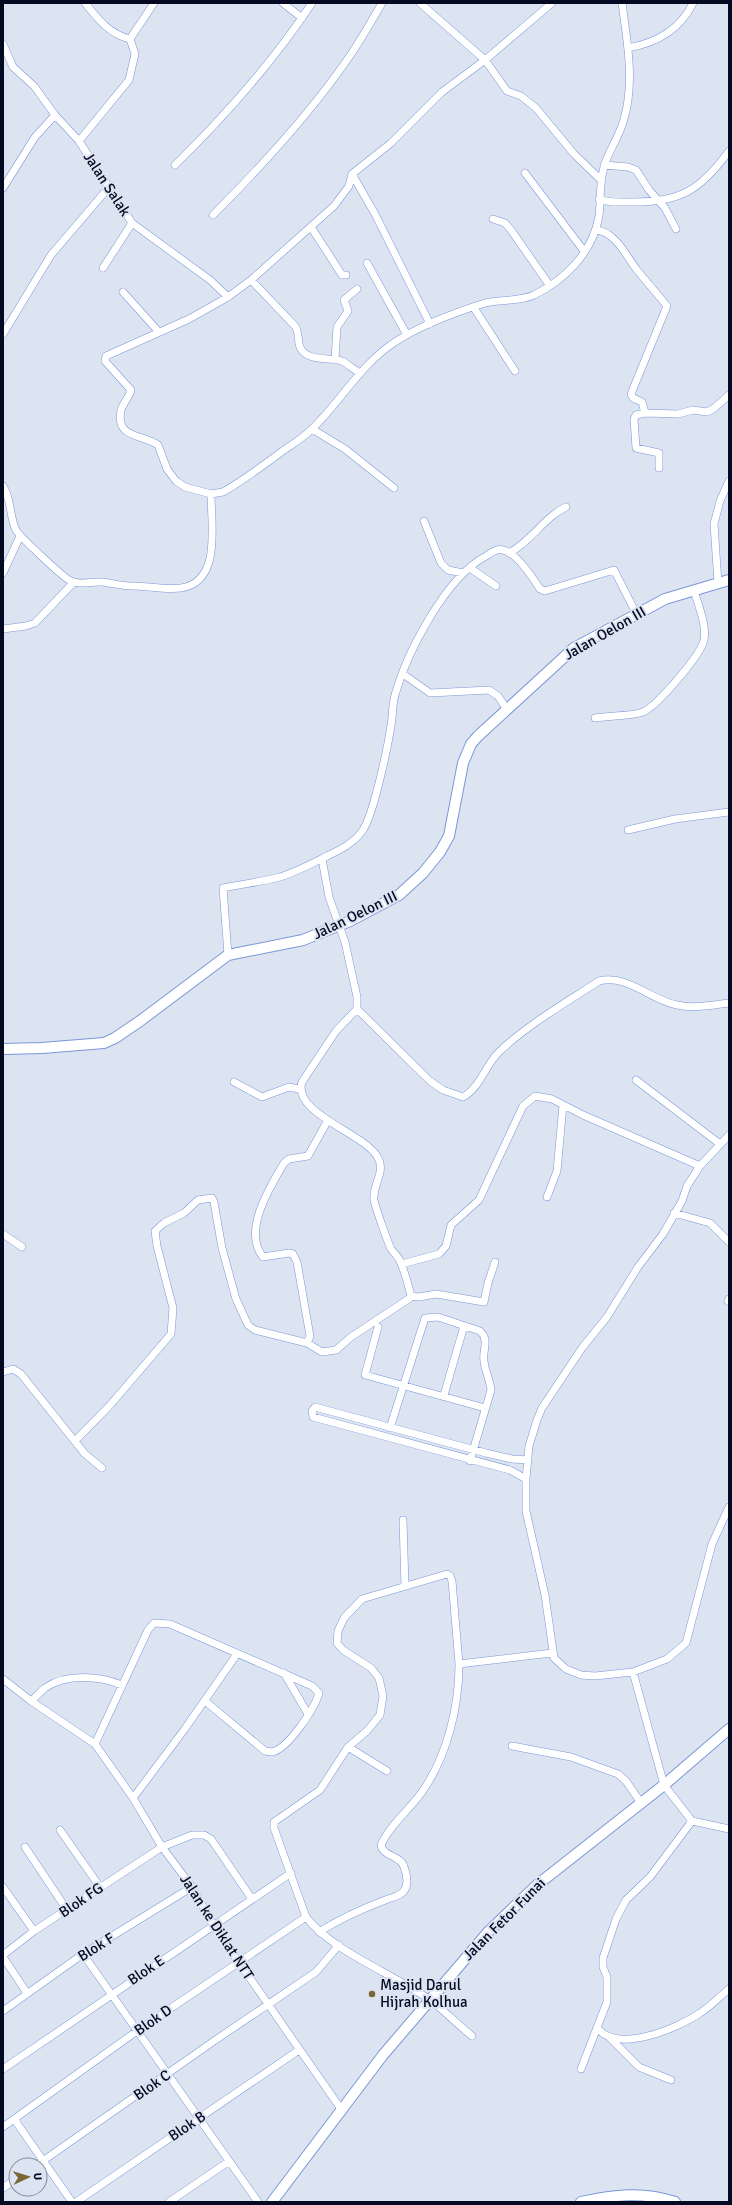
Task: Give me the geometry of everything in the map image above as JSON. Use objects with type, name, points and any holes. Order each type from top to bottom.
[{"type":"street","points":[[85,3],[105,27],[121,37],[130,39],[154,3]]},
{"type":"street","points":[[283,3],[302,18]]},
{"type":"street","points":[[175,165],[220,121],[302,18],[312,3]]},
{"type":"street","points":[[213,215],[256,172],[310,109],[347,60],[382,3]]},
{"type":"street","points":[[420,3],[485,60],[507,91],[521,96],[536,108],[574,154],[601,180]]},
{"type":"street","points":[[552,3],[485,60],[442,92],[391,143],[352,174],[345,193],[334,206],[251,280],[228,297],[189,319],[112,352],[105,358],[107,363],[131,390],[122,408],[120,421],[130,434],[158,445],[167,469],[176,481],[185,488],[211,494],[220,494],[229,489],[312,429],[360,373],[390,346],[407,335],[457,312],[474,308],[486,303],[528,297],[550,286],[573,267],[596,230],[599,214],[598,199],[604,165],[617,141],[625,118],[628,98],[628,48],[622,3]]},
{"type":"street","points":[[628,48],[660,39],[682,21],[693,3]]},
{"type":"street","name":"Jalan Salak","points":[[130,39],[134,54],[129,80],[79,141],[110,186],[132,223],[210,280],[228,297]]},
{"type":"street","points":[[3,44],[13,67],[34,86],[55,114],[79,141]]},
{"type":"street","points":[[3,188],[35,137],[55,114]]},
{"type":"street","points":[[598,199],[617,202],[658,200],[679,195],[703,183],[729,151]]},
{"type":"street","points":[[604,165],[628,167],[636,170],[658,200],[676,229]]},
{"type":"street","points":[[525,173],[584,251]]},
{"type":"street","points":[[352,174],[375,214],[430,324]]},
{"type":"street","points":[[3,334],[51,255],[110,186]]},
{"type":"street","points":[[493,219],[505,224],[511,230],[550,286]]},
{"type":"street","points":[[103,268],[132,223]]},
{"type":"street","points":[[311,228],[342,275],[346,275]]},
{"type":"street","points":[[596,230],[608,236],[621,247],[637,270],[667,306],[654,334],[631,394],[633,398],[642,402],[645,413]]},
{"type":"street","points":[[367,263],[407,335]]},
{"type":"street","points":[[251,280],[295,326],[299,334],[301,350],[323,360],[335,360],[342,362],[360,373]]},
{"type":"street","points":[[335,360],[337,328],[348,311],[344,300],[357,288]]},
{"type":"street","points":[[123,292],[158,331]]},
{"type":"street","points":[[474,308],[515,371]]},
{"type":"street","points":[[659,468],[658,452],[636,448],[634,419],[636,415],[645,413],[678,414],[693,410],[707,412],[713,409],[729,395]]},
{"type":"street","points":[[312,429],[345,449],[394,488]]},
{"type":"street","points":[[718,583],[714,524],[720,501],[729,481]]},
{"type":"street","points":[[3,486],[10,501],[14,524],[20,536],[68,580],[74,582],[103,582],[124,586],[168,588],[188,587],[204,576],[209,561],[211,543],[211,494]]},
{"type":"street","points":[[509,553],[533,536],[553,513],[566,507]]},
{"type":"street","points":[[424,521],[441,563],[448,570],[463,573]]},
{"type":"street","points":[[3,573],[20,536]]},
{"type":"street","points":[[228,955],[223,888],[279,877],[322,859],[343,848],[364,829],[375,797],[389,739],[394,695],[407,661],[423,629],[446,594],[463,573],[482,558],[496,550],[503,550],[509,553],[545,591],[614,570],[619,575],[636,614]]},
{"type":"street","points":[[470,568],[496,586]]},
{"type":"street","name":"Jalan Oelon III","points":[[3,1049],[42,1048],[104,1043],[140,1021],[228,955],[298,942],[376,908],[399,895],[422,873],[440,852],[450,830],[461,769],[467,752],[478,736],[506,708],[574,648],[665,599],[729,580]]},
{"type":"street","points":[[3,629],[26,626],[35,623],[74,582]]},
{"type":"street","points":[[595,718],[644,711],[662,697],[696,656],[704,641],[704,633],[694,590]]},
{"type":"street","points":[[403,674],[419,687],[430,693],[489,690],[498,696],[506,708]]},
{"type":"street","points":[[628,830],[675,819],[729,812]]},
{"type":"street","points":[[322,859],[329,897],[340,924],[357,997],[356,1009],[336,1031],[302,1082],[299,1089],[306,1103],[377,1156],[381,1168],[381,1176],[375,1187],[374,1201],[390,1247],[402,1264],[412,1296]]},
{"type":"street","points":[[356,1009],[430,1081],[443,1090],[463,1096],[473,1090],[498,1052],[544,1017],[599,981],[606,979],[631,985],[676,1005],[685,1006],[729,1003]]},
{"type":"street","points":[[636,1080],[720,1144]]},
{"type":"street","points":[[234,1082],[262,1097],[289,1087],[299,1089]]},
{"type":"street","points":[[402,1264],[439,1254],[443,1250],[451,1225],[479,1200],[514,1122],[523,1106],[530,1099],[540,1095],[700,1166]]},
{"type":"street","points":[[547,1197],[552,1188],[557,1171],[563,1105]]},
{"type":"street","points":[[307,1343],[310,1336],[297,1262],[293,1254],[289,1253],[263,1257],[257,1239],[256,1219],[284,1163],[289,1158],[302,1158],[309,1155],[328,1120]]},
{"type":"street","points":[[729,1135],[700,1166],[687,1186],[682,1201],[663,1234],[638,1267],[607,1317],[582,1348],[542,1408],[537,1420],[529,1446],[526,1479],[526,1511],[545,1596],[552,1653],[560,1664],[581,1675],[595,1676],[633,1672],[667,1659],[686,1643],[712,1544],[729,1507]]},
{"type":"street","points":[[75,1440],[111,1404],[171,1334],[173,1308],[155,1232],[164,1223],[184,1214],[202,1198],[212,1198],[214,1202],[222,1248],[236,1299],[248,1324],[255,1330],[307,1343],[322,1352],[336,1350],[351,1337],[412,1296],[419,1297],[436,1294],[484,1302],[495,1262]]},
{"type":"street","points":[[674,1214],[710,1223],[729,1242]]},
{"type":"street","points":[[3,1234],[22,1247]]},
{"type":"street","points":[[390,1428],[425,1318],[438,1317],[480,1331],[484,1334],[486,1344],[484,1361],[490,1378],[491,1390],[470,1461]]},
{"type":"street","points":[[444,1395],[464,1326]]},
{"type":"street","points":[[378,1327],[365,1375],[444,1395],[485,1408]]},
{"type":"street","points":[[3,1372],[13,1369],[21,1374],[85,1454],[102,1468]]},
{"type":"street","points":[[526,1479],[510,1470],[470,1461],[313,1417],[312,1411],[314,1407],[512,1459],[528,1460]]},
{"type":"street","points":[[388,1437],[394,1434],[390,1428]]},
{"type":"street","points":[[403,1520],[405,1586]]},
{"type":"street","points":[[319,1932],[343,1917],[398,1896],[405,1889],[407,1879],[402,1862],[398,1858],[386,1852],[381,1845],[422,1793],[441,1758],[459,1688],[459,1664],[452,1581],[450,1576],[446,1574],[362,1599],[344,1618],[338,1631],[337,1643],[340,1647],[374,1671],[382,1684],[382,1710],[377,1720],[348,1747],[320,1790],[274,1822],[274,1828],[306,1917],[319,1932],[430,2000],[472,2036]]},
{"type":"street","points":[[95,1744],[148,1630],[154,1623],[170,1624],[284,1673],[317,1689],[319,1693],[318,1698],[308,1714],[283,1747],[272,1752],[266,1751],[205,1701]]},
{"type":"street","points":[[459,1664],[552,1653]]},
{"type":"street","points":[[133,1798],[205,1701],[237,1654]]},
{"type":"street","points":[[633,1672],[664,1785],[692,1821],[729,1829]]},
{"type":"street","points":[[284,1673],[308,1714]]},
{"type":"street","points":[[31,1701],[45,1688],[67,1680],[87,1678],[109,1680],[122,1685]]},
{"type":"street","name":"Jalan ke Diklat NTT","points":[[3,1679],[31,1701],[95,1744],[133,1798],[162,1847],[192,1887],[213,1925],[341,2109]]},
{"type":"street","name":"Jalan Fetor Funai","points":[[277,2201],[341,2109],[383,2054],[468,1953],[517,1903],[588,1843],[664,1785],[729,1729]]},
{"type":"street","points":[[512,1746],[571,1757],[618,1774],[626,1781],[641,1803]]},
{"type":"street","points":[[348,1747],[387,1771]]},
{"type":"street","points":[[581,2069],[607,2002],[608,1992],[603,1958],[616,1919],[626,1900],[650,1877],[692,1821]]},
{"type":"street","points":[[60,1830],[100,1887]]},
{"type":"street","name":"Blok FG","points":[[3,1956],[34,1930],[162,1847],[192,1835],[208,1836],[218,1848],[252,1899]]},
{"type":"street","points":[[25,1847],[67,1910]]},
{"type":"street","name":"Blok E","points":[[3,2069],[111,1994],[291,1873]]},
{"type":"street","points":[[3,1887],[34,1930]]},
{"type":"street","name":"Blok F","points":[[3,2011],[83,1954],[192,1887]]},
{"type":"street","name":"Blok D","points":[[3,2127],[137,2031],[306,1917]]},
{"type":"street","name":"Blok C","points":[[48,2157],[316,1972],[339,1945]]},
{"type":"street","points":[[83,1954],[228,2162],[258,2202]]},
{"type":"street","points":[[3,1956],[27,1993]]},
{"type":"street","points":[[597,2028],[602,2035],[610,2038],[639,2038],[685,2022],[702,2012],[729,1990]]},
{"type":"street","points":[[610,2038],[639,2067],[670,2080]]},
{"type":"street","name":"Blok B","points":[[76,2202],[299,2050]]},
{"type":"street","points":[[14,2119],[42,2157]]},
{"type":"street","points":[[169,2202],[228,2162]]},
{"type":"street","points":[[48,2166],[72,2202]]},
{"type":"street","points":[[581,2202],[628,2194],[648,2195],[675,2202]]},
{"type":"place","name":"Masjid Darul Hijrah Kolhua","points":[[372,1994]]}]
